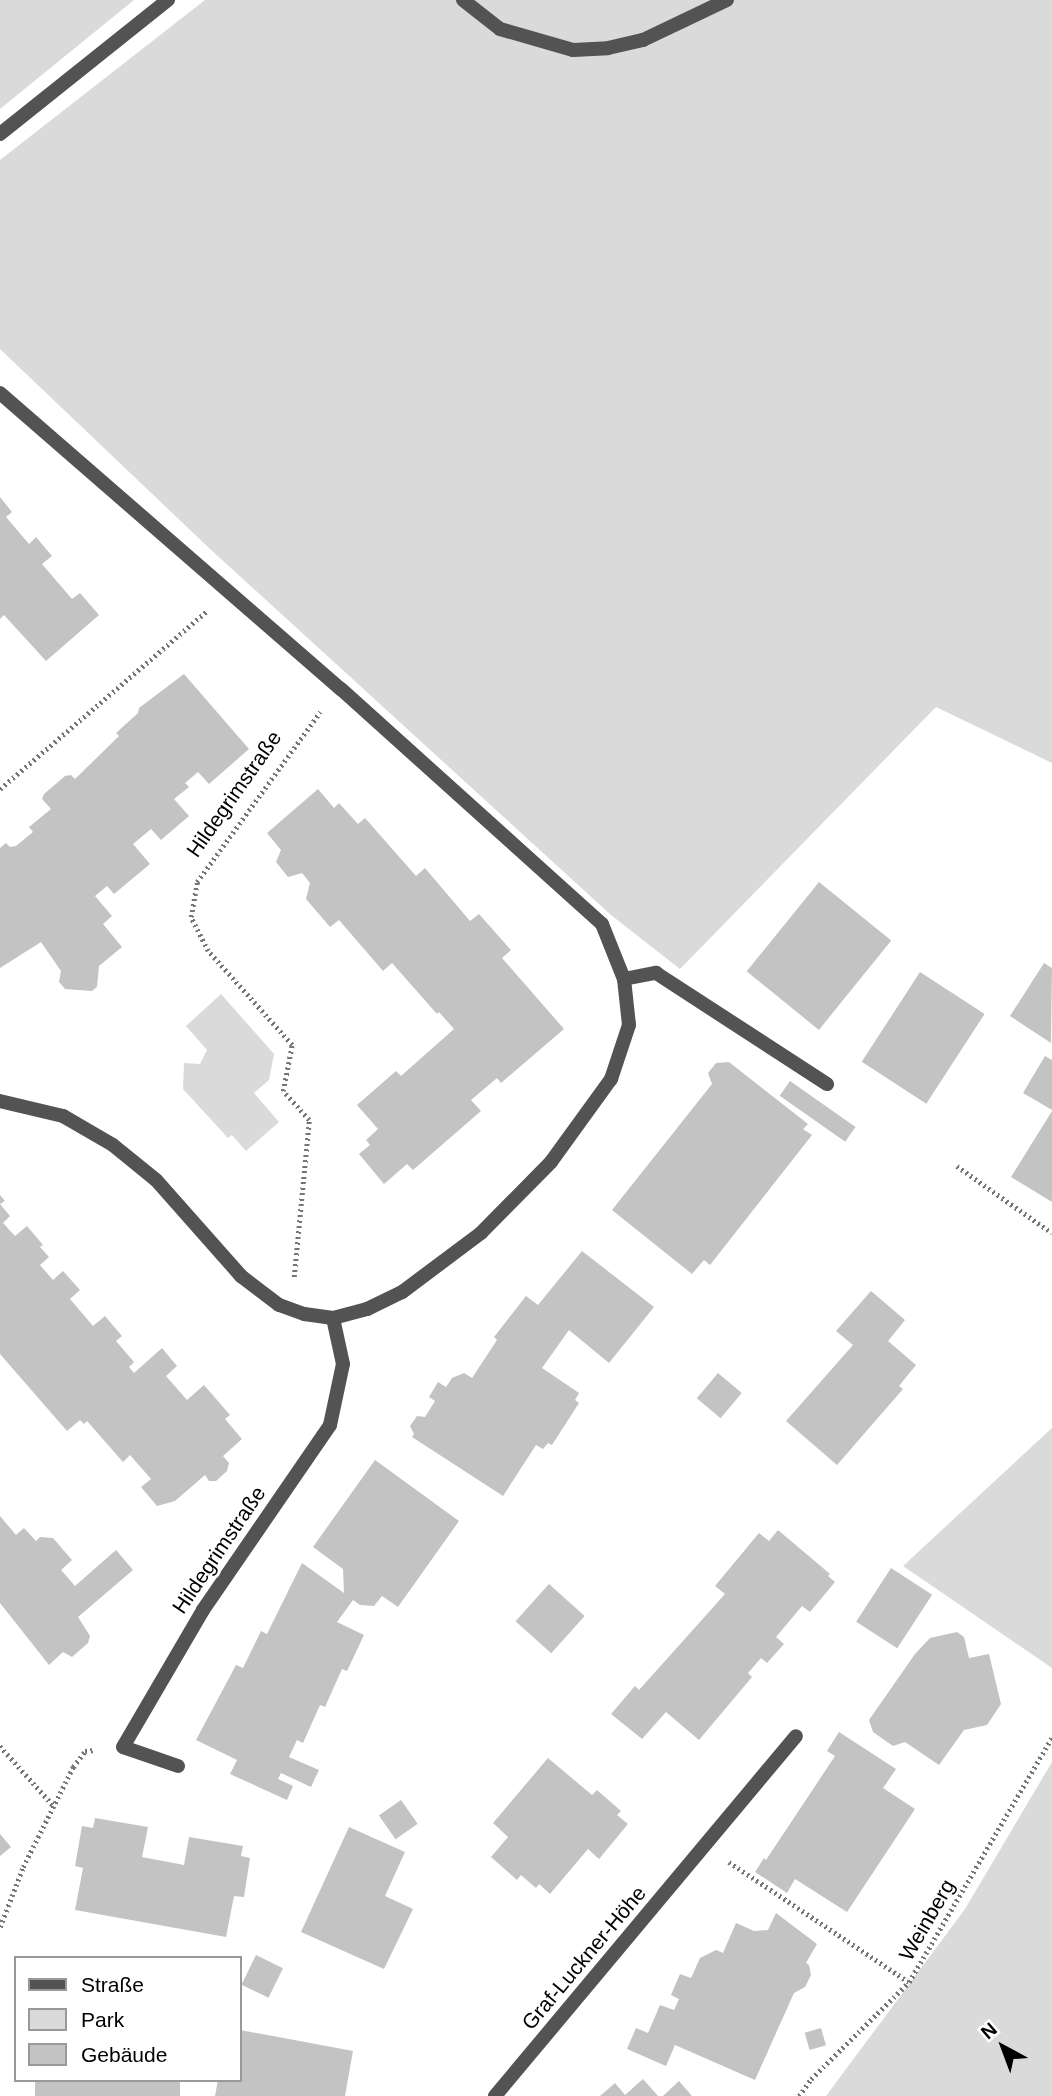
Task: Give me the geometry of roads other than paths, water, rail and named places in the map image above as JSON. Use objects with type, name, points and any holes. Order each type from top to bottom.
[{"type":"street","points":[[0,134],[168,0]]},
{"type":"street","points":[[463,0],[500,29],[573,50],[608,48],[643,40],[727,0]]},
{"type":"street","points":[[0,393],[341,689],[602,924],[624,979],[629,1025],[611,1079],[551,1162],[481,1233],[402,1292],[366,1309],[333,1318],[304,1314],[279,1306],[241,1276],[156,1180],[113,1145],[63,1116],[0,1101]]},
{"type":"street","points":[[624,979],[656,973],[827,1084]]},
{"type":"street","name":"Hildegrimstraße","points":[[178,1766],[124,1746],[203,1610],[330,1425],[343,1364],[333,1318]]},
{"type":"street","name":"Graf-Luckner-Höhe","points":[[495,2096],[796,1736]]}]
